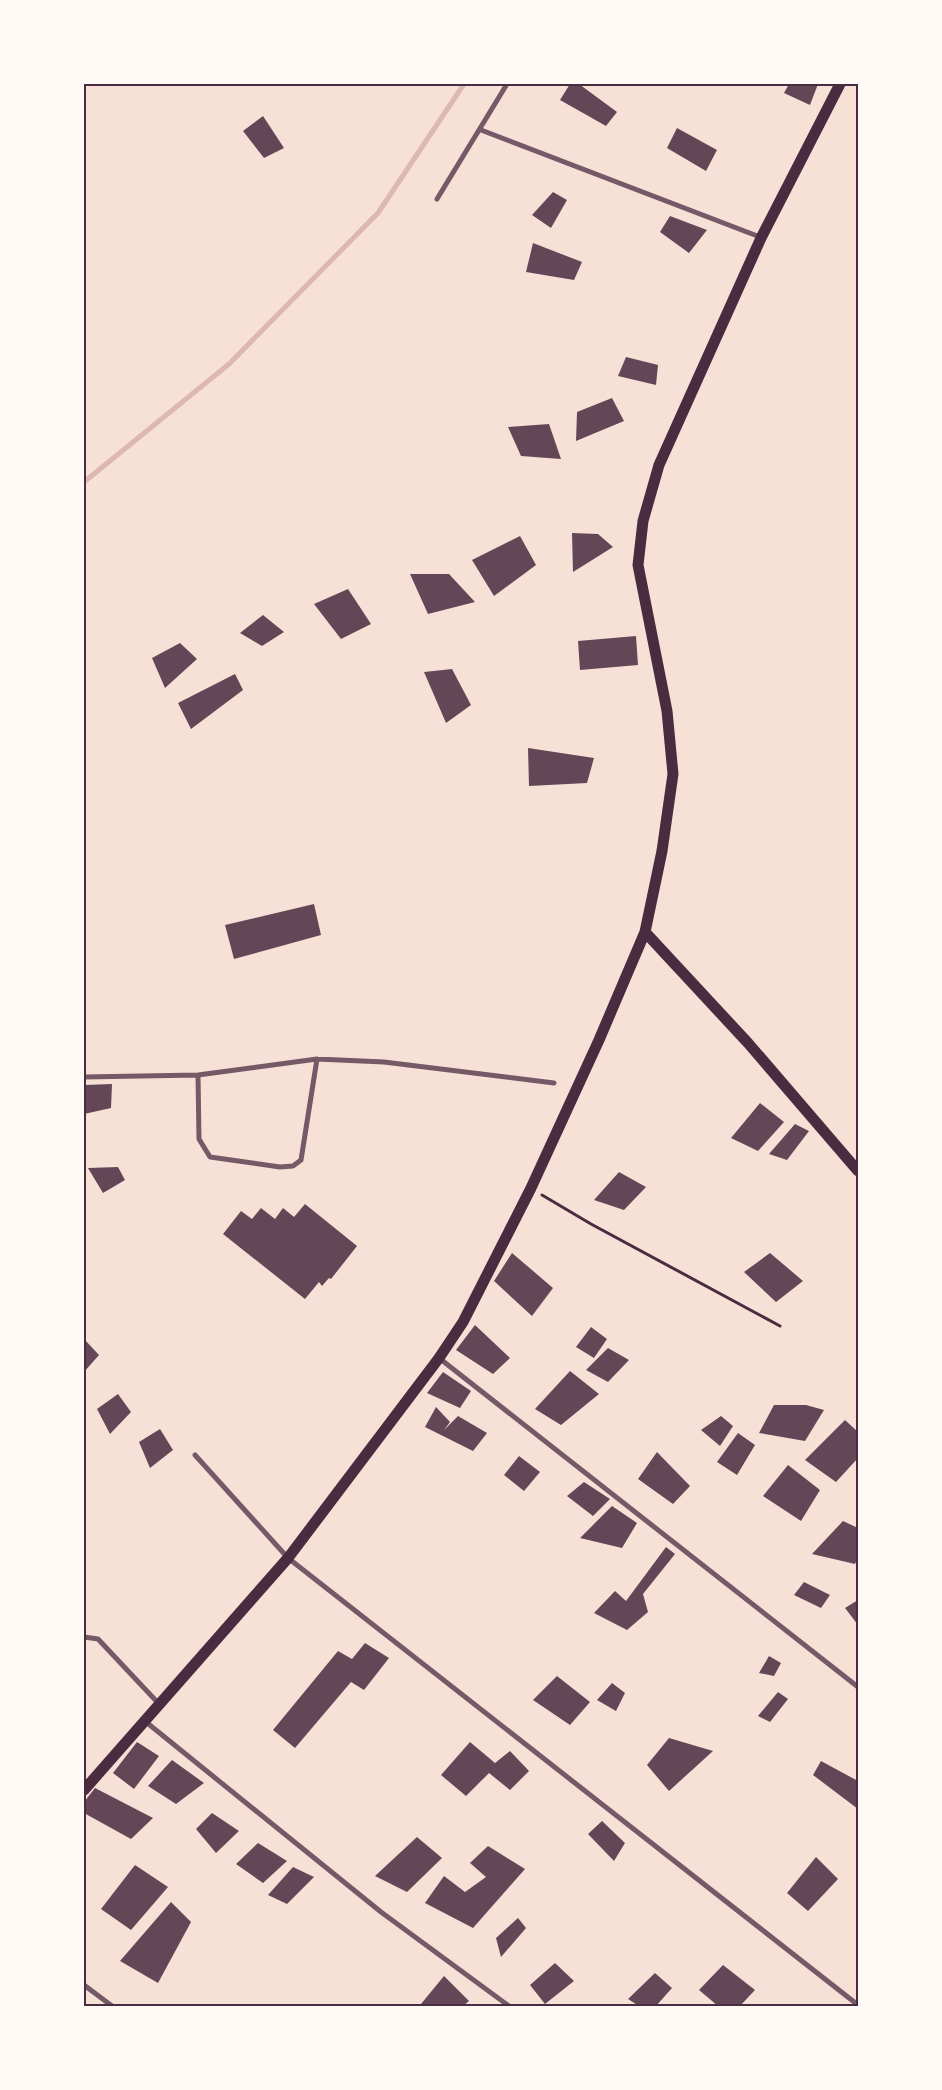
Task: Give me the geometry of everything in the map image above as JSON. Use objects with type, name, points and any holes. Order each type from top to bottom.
[{"type":"main road","points":[[84,1790],[146,1722],[288,1558],[439,1358],[463,1322],[531,1188],[645,932],[662,851],[673,774],[668,711],[638,565],[643,521],[659,465],[761,238],[840,84]]},
{"type":"main road","points":[[645,932],[748,1043],[858,1171]]},
{"type":"street","points":[[437,200],[481,130],[507,84]]},
{"type":"street","points":[[481,130],[761,238]]},
{"type":"street","points":[[198,1075],[198,1139],[210,1157],[280,1167],[293,1166],[301,1160],[317,1059]]},
{"type":"street","points":[[84,1078],[198,1075],[317,1059],[384,1062],[554,1082]]},
{"type":"street","points":[[439,1358],[858,1687]]},
{"type":"street","points":[[195,1455],[288,1558],[858,2005]]},
{"type":"street","points":[[84,1637],[98,1639],[160,1705]]},
{"type":"street","points":[[146,1722],[381,1912],[509,2006]]},
{"type":"street","points":[[84,1985],[112,2006]]},
{"type":"path","points":[[531,1188],[591,1224],[780,1326]]},
{"type":"building","points":[[570,84],[579,84],[617,112],[606,126],[560,100]]},
{"type":"building","points":[[789,84],[818,84],[810,105],[784,93]]},
{"type":"building","points":[[263,116],[284,148],[264,158],[243,131]]},
{"type":"building","points":[[677,128],[717,150],[706,171],[667,148]]},
{"type":"building","points":[[553,192],[567,200],[551,228],[532,215]]},
{"type":"building","points":[[670,216],[707,230],[689,253],[660,232]]},
{"type":"building","points":[[533,243],[582,262],[574,280],[526,272]]},
{"type":"building","points":[[626,357],[658,365],[656,385],[618,376]]},
{"type":"building","points":[[612,398],[624,421],[576,441],[577,412]]},
{"type":"building","points":[[549,424],[561,459],[521,456],[508,427]]},
{"type":"building","points":[[572,533],[598,534],[613,547],[573,572]]},
{"type":"building","points":[[520,536],[536,565],[494,596],[472,560]]},
{"type":"building","points":[[410,574],[449,574],[475,602],[428,614]]},
{"type":"building","points":[[348,589],[371,624],[341,639],[314,604]]},
{"type":"building","points":[[263,615],[284,632],[262,646],[240,633]]},
{"type":"building","points":[[636,636],[638,665],[580,670],[578,641]]},
{"type":"building","points":[[180,643],[197,659],[165,688],[152,658]]},
{"type":"building","points":[[452,669],[471,705],[446,723],[424,672]]},
{"type":"building","points":[[235,674],[243,690],[191,729],[178,703]]},
{"type":"building","points":[[528,748],[594,758],[587,783],[529,786]]},
{"type":"building","points":[[314,904],[321,935],[234,959],[225,925]]},
{"type":"building","points":[[112,1084],[111,1108],[84,1114],[84,1085]]},
{"type":"building","points":[[760,1103],[784,1122],[758,1151],[731,1138]]},
{"type":"building","points":[[795,1124],[809,1131],[787,1160],[769,1154]]},
{"type":"building","points":[[118,1167],[125,1180],[103,1193],[88,1168]]},
{"type":"building","points":[[619,1172],[646,1187],[624,1210],[594,1200]]},
{"type":"building","points":[[305,1204],[357,1246],[331,1279],[329,1278],[322,1286],[319,1282],[305,1299],[223,1234],[241,1211],[252,1219],[261,1208],[275,1219],[283,1208],[294,1217]]},
{"type":"building","points":[[512,1253],[553,1288],[532,1316],[494,1281]]},
{"type":"building","points":[[770,1253],[803,1281],[776,1302],[744,1272]]},
{"type":"building","points":[[475,1325],[510,1358],[493,1374],[456,1350]]},
{"type":"building","points":[[591,1327],[607,1339],[594,1358],[576,1347]]},
{"type":"building","points":[[84,1339],[99,1355],[84,1372]]},
{"type":"building","points":[[608,1348],[629,1360],[608,1382],[586,1370]]},
{"type":"building","points":[[570,1371],[599,1394],[561,1425],[535,1409]]},
{"type":"building","points":[[443,1372],[471,1391],[460,1408],[427,1393]]},
{"type":"building","points":[[118,1394],[131,1412],[110,1434],[97,1409]]},
{"type":"building","points":[[774,1405],[806,1405],[824,1410],[805,1441],[759,1433]]},
{"type":"building","points":[[436,1407],[450,1422],[444,1430],[458,1416],[487,1433],[473,1451],[425,1427]]},
{"type":"building","points":[[721,1416],[733,1426],[720,1446],[701,1430]]},
{"type":"building","points":[[845,1420],[858,1432],[858,1458],[836,1482],[805,1460]]},
{"type":"building","points":[[160,1429],[173,1450],[150,1468],[139,1442]]},
{"type":"building","points":[[738,1433],[755,1445],[737,1475],[717,1462]]},
{"type":"building","points":[[657,1452],[690,1486],[673,1504],[638,1479]]},
{"type":"building","points":[[519,1456],[540,1472],[524,1491],[504,1475]]},
{"type":"building","points":[[788,1465],[820,1490],[801,1521],[763,1496]]},
{"type":"building","points":[[584,1482],[610,1499],[593,1516],[567,1496]]},
{"type":"building","points":[[612,1506],[637,1523],[622,1548],[580,1538]]},
{"type":"building","points":[[843,1521],[858,1528],[858,1557],[855,1564],[812,1554]]},
{"type":"building","points":[[666,1547],[675,1554],[643,1594],[648,1612],[627,1630],[594,1613],[615,1591],[626,1601]]},
{"type":"building","points":[[804,1582],[830,1595],[821,1608],[794,1595]]},
{"type":"building","points":[[858,1600],[858,1625],[845,1608]]},
{"type":"building","points":[[365,1643],[389,1658],[364,1690],[351,1682],[295,1748],[273,1730],[338,1651],[352,1659]]},
{"type":"building","points":[[769,1656],[781,1663],[774,1676],[759,1673]]},
{"type":"building","points":[[557,1676],[590,1702],[570,1725],[533,1700]]},
{"type":"building","points":[[612,1683],[625,1693],[616,1711],[597,1700]]},
{"type":"building","points":[[778,1692],[788,1699],[770,1722],[758,1716]]},
{"type":"building","points":[[669,1738],[713,1751],[669,1791],[647,1765]]},
{"type":"building","points":[[137,1742],[159,1756],[134,1789],[113,1773]]},
{"type":"building","points":[[470,1742],[495,1763],[510,1751],[529,1771],[510,1790],[489,1773],[466,1796],[441,1775]]},
{"type":"building","points":[[172,1760],[204,1783],[176,1804],[148,1786]]},
{"type":"building","points":[[821,1761],[858,1781],[858,1809],[813,1775]]},
{"type":"building","points":[[95,1788],[153,1818],[131,1839],[84,1813],[84,1802]]},
{"type":"building","points":[[212,1813],[239,1831],[216,1853],[196,1829]]},
{"type":"building","points":[[602,1821],[625,1843],[614,1861],[588,1834]]},
{"type":"building","points":[[417,1837],[442,1858],[407,1892],[375,1876]]},
{"type":"building","points":[[258,1843],[287,1861],[263,1883],[236,1864]]},
{"type":"building","points":[[488,1846],[525,1869],[473,1928],[425,1903],[444,1876],[465,1892],[486,1877],[470,1863]]},
{"type":"building","points":[[816,1857],[838,1879],[808,1911],[787,1893]]},
{"type":"building","points":[[135,1865],[168,1887],[131,1930],[101,1909]]},
{"type":"building","points":[[293,1867],[314,1877],[287,1904],[268,1895]]},
{"type":"building","points":[[171,1902],[191,1922],[158,1983],[120,1961]]},
{"type":"building","points":[[518,1918],[526,1928],[501,1957],[496,1938]]},
{"type":"building","points":[[555,1963],[574,1981],[545,2004],[530,1985]]},
{"type":"building","points":[[723,1965],[755,1990],[740,2006],[718,2006],[699,1990]]},
{"type":"building","points":[[655,1973],[672,1988],[656,2006],[639,2006],[628,1999]]},
{"type":"building","points":[[444,1976],[469,2001],[463,2006],[424,2006],[421,2004]]},
{"type":"waterway","points":[[84,482],[229,364],[378,213],[464,84]]}]
